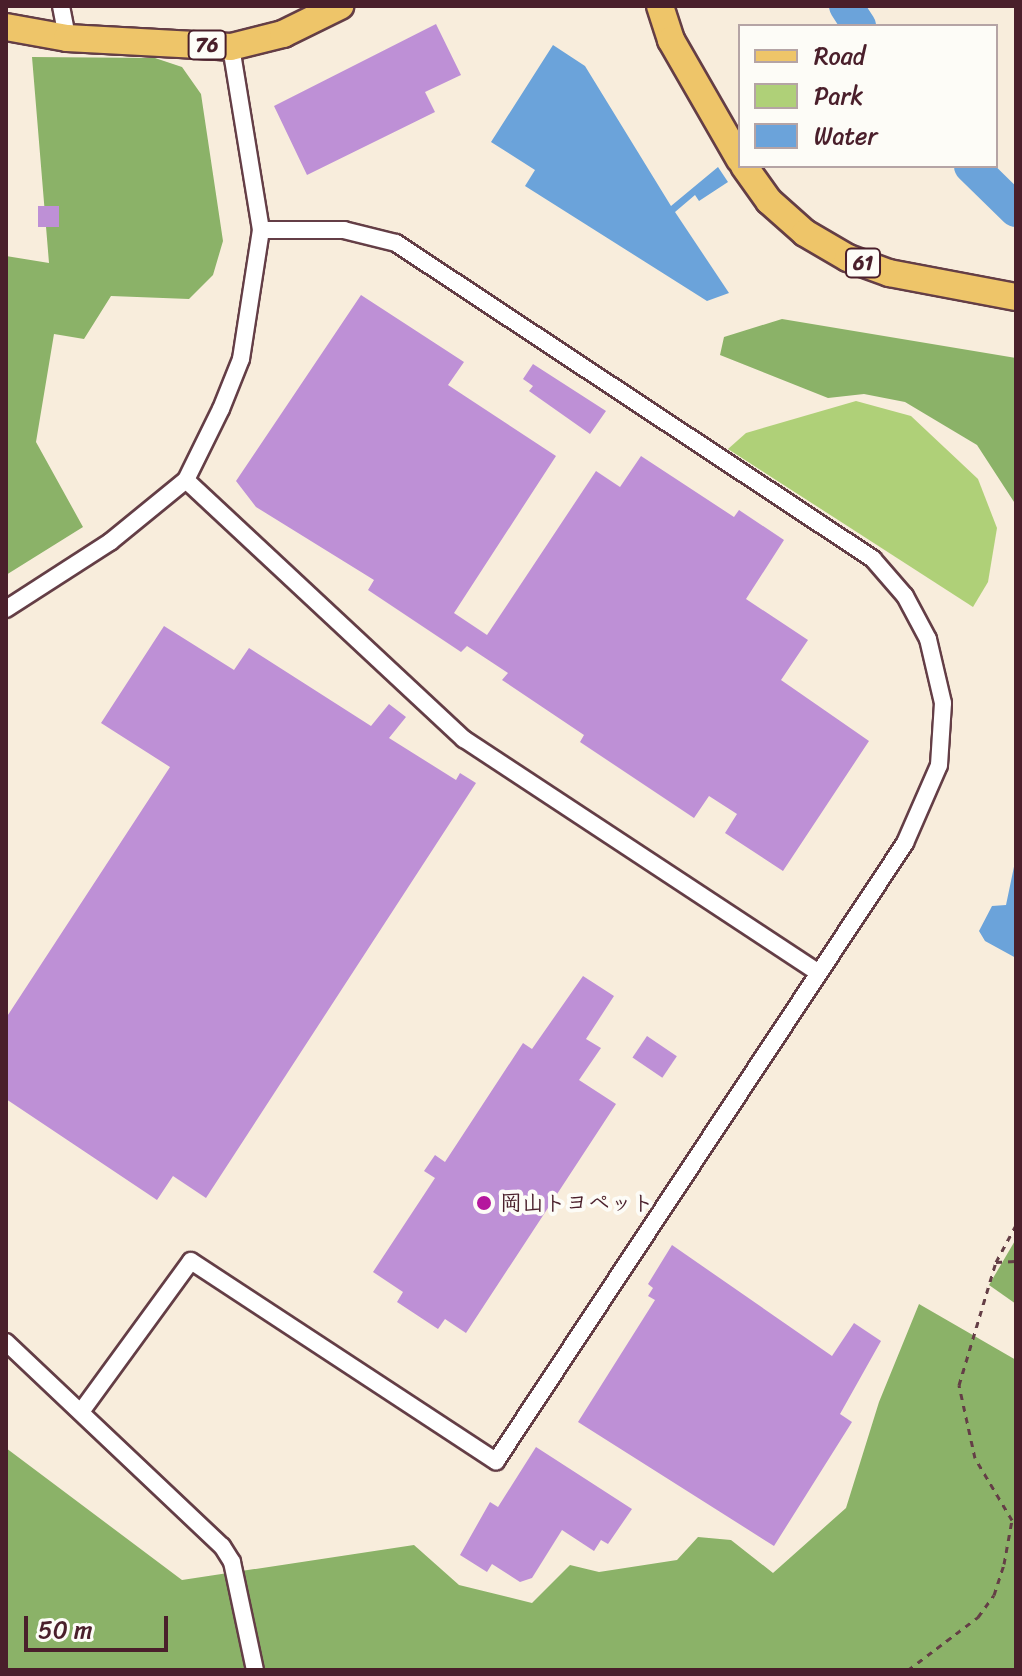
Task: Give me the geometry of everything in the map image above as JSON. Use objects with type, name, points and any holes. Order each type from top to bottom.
[{"type":"main road","name":"76","points":[[6,27],[67,38],[231,47],[283,34],[340,6]]},
{"type":"main road","points":[[660,6],[671,40],[738,157]]},
{"type":"main road","name":"61","points":[[746,168],[778,209],[805,233],[848,258],[889,273],[1016,297]]},
{"type":"street","points":[[61,6],[67,38]]},
{"type":"street","points":[[6,609],[110,542],[186,480],[241,359],[261,230],[231,47]]},
{"type":"street","points":[[83,1409],[191,1261],[496,1461],[905,843],[939,765],[944,725],[940,680],[928,639],[905,596],[852,542],[396,243],[344,230],[261,230]]},
{"type":"street","points":[[186,480],[464,739],[817,972]]},
{"type":"street","points":[[6,1342],[83,1409],[222,1546],[232,1562],[255,1670]]},
{"type":"path","points":[[908,1670],[978,1617],[994,1595],[1004,1564],[1012,1520],[975,1458],[959,1385],[996,1262],[1016,1225]]},
{"type":"path","points":[[996,1262],[1016,1261]]},
{"type":"green space","points":[[32,57],[155,58],[182,67],[201,94],[223,241],[213,275],[189,299],[111,296],[84,339],[54,334],[36,442],[83,527],[6,575],[6,256],[49,263]]},
{"type":"green space","points":[[782,319],[1016,358],[1016,505],[977,445],[905,402],[864,394],[828,398],[720,355],[724,337]]},
{"type":"green space","points":[[856,401],[911,416],[978,479],[997,528],[988,582],[973,607],[728,449],[746,433]]},
{"type":"green space","points":[[1016,1239],[1016,1304],[989,1285]]},
{"type":"green space","points":[[919,1304],[1016,1360],[1016,1670],[6,1670],[6,1448],[182,1580],[414,1545],[459,1585],[532,1603],[570,1565],[599,1572],[677,1560],[698,1537],[731,1540],[773,1573],[846,1508],[879,1402]]},
{"type":"water","points":[[553,45],[585,66],[671,206],[718,167],[728,182],[699,201],[695,195],[675,212],[729,293],[707,301],[525,186],[535,170],[491,142]]},
{"type":"water","points":[[1016,857],[1016,958],[985,941],[979,931],[992,906],[1006,905]]},
{"type":"building","points":[[436,24],[461,75],[425,92],[435,112],[307,175],[274,106]]},
{"type":"building","points":[[38,206],[59,206],[59,227],[38,227]]},
{"type":"building","points":[[361,295],[464,362],[448,385],[556,456],[454,613],[487,635],[596,471],[620,487],[641,456],[734,517],[739,510],[784,540],[746,599],[808,640],[781,680],[869,741],[783,871],[725,833],[737,814],[709,796],[694,818],[580,742],[584,735],[502,680],[508,673],[467,646],[461,652],[368,590],[374,580],[256,507],[236,481]]},
{"type":"building","points":[[533,364],[606,411],[590,434],[529,391],[533,386],[523,379]]},
{"type":"building","points":[[164,626],[234,670],[249,648],[371,726],[389,704],[406,717],[389,738],[456,780],[460,773],[476,783],[206,1198],[173,1176],[157,1200],[6,1099],[6,1018],[170,767],[101,723]]},
{"type":"building","points":[[583,976],[614,996],[586,1039],[601,1048],[579,1080],[616,1104],[466,1333],[445,1319],[438,1329],[397,1302],[403,1292],[373,1272],[435,1178],[424,1171],[435,1155],[445,1162],[523,1043],[532,1049]]},
{"type":"building","points":[[647,1036],[677,1056],[662,1078],[632,1058]]},
{"type":"building","points":[[672,1245],[832,1356],[854,1323],[881,1341],[840,1414],[852,1422],[774,1546],[578,1422],[655,1300],[648,1296],[653,1288],[648,1284]]},
{"type":"building","points":[[536,1447],[632,1509],[608,1544],[601,1540],[594,1551],[562,1530],[532,1578],[520,1582],[492,1564],[487,1572],[460,1555],[490,1502],[498,1507]]},
{"type":"waterway","points":[[846,6],[858,24]]},
{"type":"waterway","points":[[973,168],[1016,210]]},
{"type":"place","name":"岡山トヨペット","points":[[484,1203]]}]
